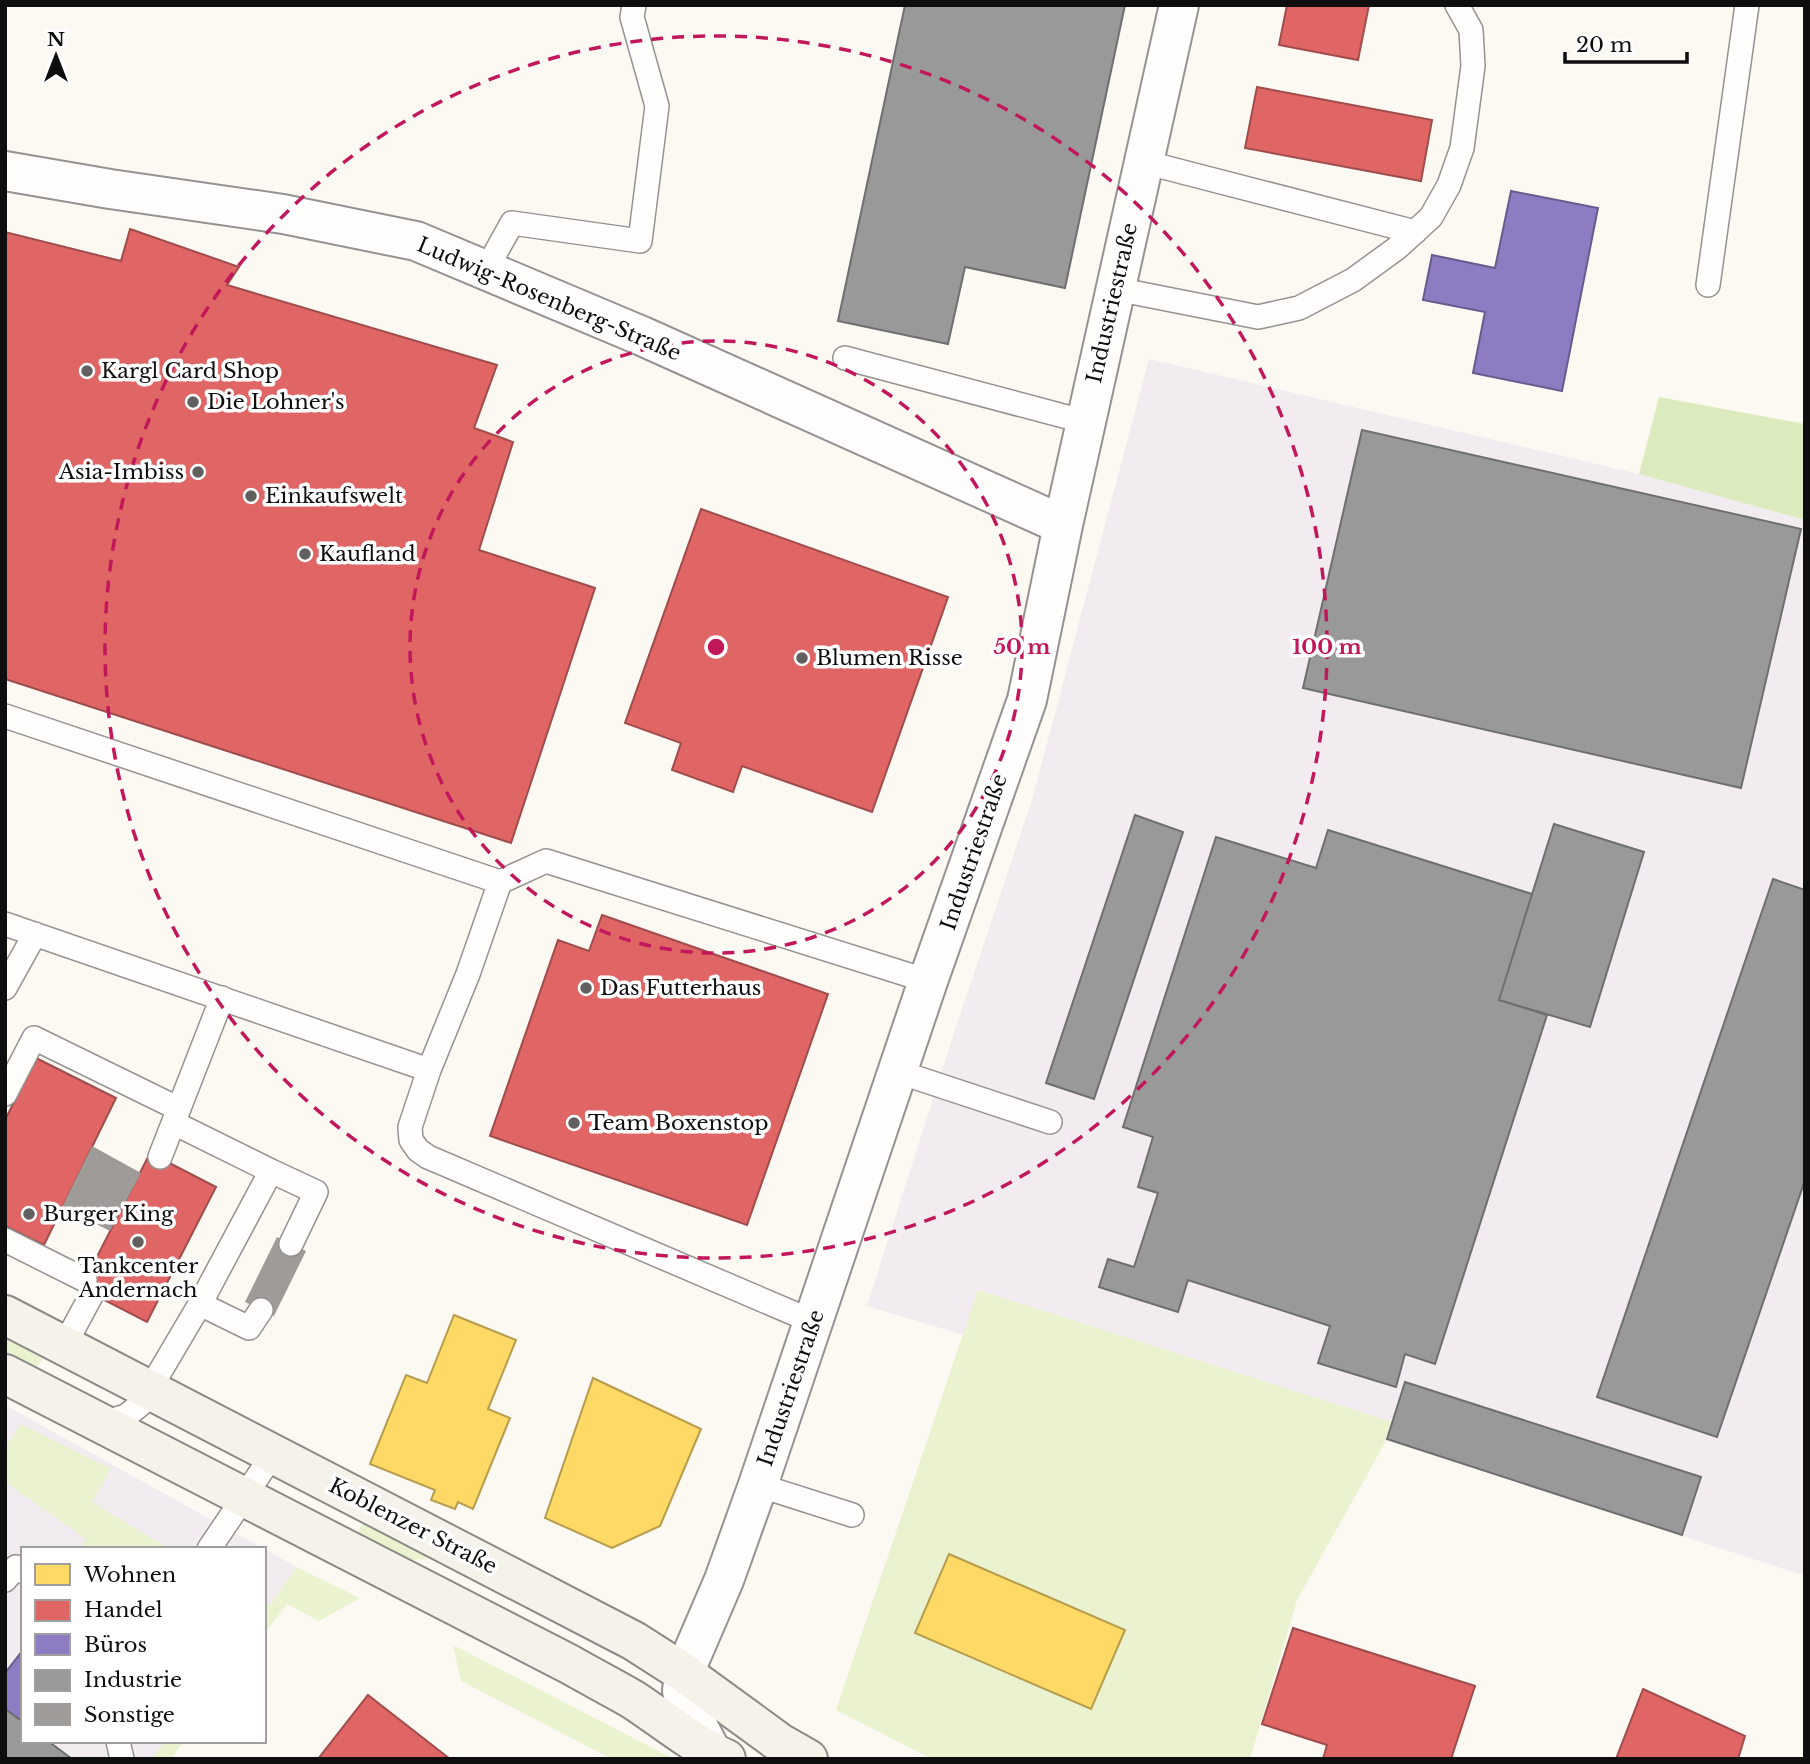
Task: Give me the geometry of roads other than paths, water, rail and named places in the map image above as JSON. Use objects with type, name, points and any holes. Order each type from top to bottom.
[{"type":"street","name":"Industriestraße","points":[[719,1756],[687,1705],[682,1691],[684,1673],[724,1580],[758,1485],[928,981],[1027,700],[1063,524],[1179,5]]},
{"type":"street","name":"Ludwig-Rosenberg-Straße","points":[[5,172],[283,214],[416,241],[642,336],[1063,524]]},
{"type":"street","name":"Koblenzer Straße","points":[[5,1315],[634,1641],[807,1759]]},
{"type":"street","points":[[5,1374],[593,1678],[719,1756]]},
{"type":"street","points":[[593,1678],[636,1687],[656,1687],[684,1673]]},
{"type":"lane","points":[[486,270],[512,223],[640,241],[657,106],[632,18],[634,5]]},
{"type":"lane","points":[[1115,289],[1258,317],[1299,308],[1353,281],[1397,248],[1431,217],[1449,185],[1462,148],[1473,66],[1471,30],[1457,5]]},
{"type":"lane","points":[[1708,285],[1747,5]]},
{"type":"lane","points":[[1144,162],[1415,232]]},
{"type":"lane","points":[[845,358],[1086,422]]},
{"type":"lane","points":[[5,716],[500,882],[545,861],[928,981]]},
{"type":"lane","points":[[500,882],[410,1127],[411,1140],[418,1150],[428,1157],[814,1322]]},
{"type":"lane","points":[[5,924],[429,1070]]},
{"type":"lane","points":[[5,988],[35,934]]},
{"type":"lane","points":[[160,1157],[222,998]]},
{"type":"lane","points":[[5,1094],[34,1038],[271,1171],[316,1192],[291,1244]]},
{"type":"lane","points":[[899,1072],[1049,1122]]},
{"type":"lane","points":[[100,1424],[126,1416],[141,1404],[200,1304],[271,1171]]},
{"type":"lane","points":[[5,1240],[88,1287],[64,1346]]},
{"type":"lane","points":[[200,1304],[255,1319]]},
{"type":"lane","points":[[210,1547],[273,1454]]},
{"type":"lane","points":[[758,1485],[852,1515]]},
{"type":"place","name":"Kargl Card Shop","points":[[87,371]]},
{"type":"place","name":"Die Lohner's","points":[[193,402]]},
{"type":"place","name":"Asia-Imbiss","points":[[198,472]]},
{"type":"place","name":"Einkaufswelt","points":[[251,496]]},
{"type":"place","name":"Kaufland","points":[[305,554]]},
{"type":"place","name":"Blumen Risse","points":[[802,658]]},
{"type":"place","name":"Das Futterhaus","points":[[586,988]]},
{"type":"place","name":"Team Boxenstop","points":[[574,1123]]},
{"type":"place","name":"Burger King","points":[[29,1214]]},
{"type":"place","name":"Tankcenter Andernach","points":[[138,1242]]}]
